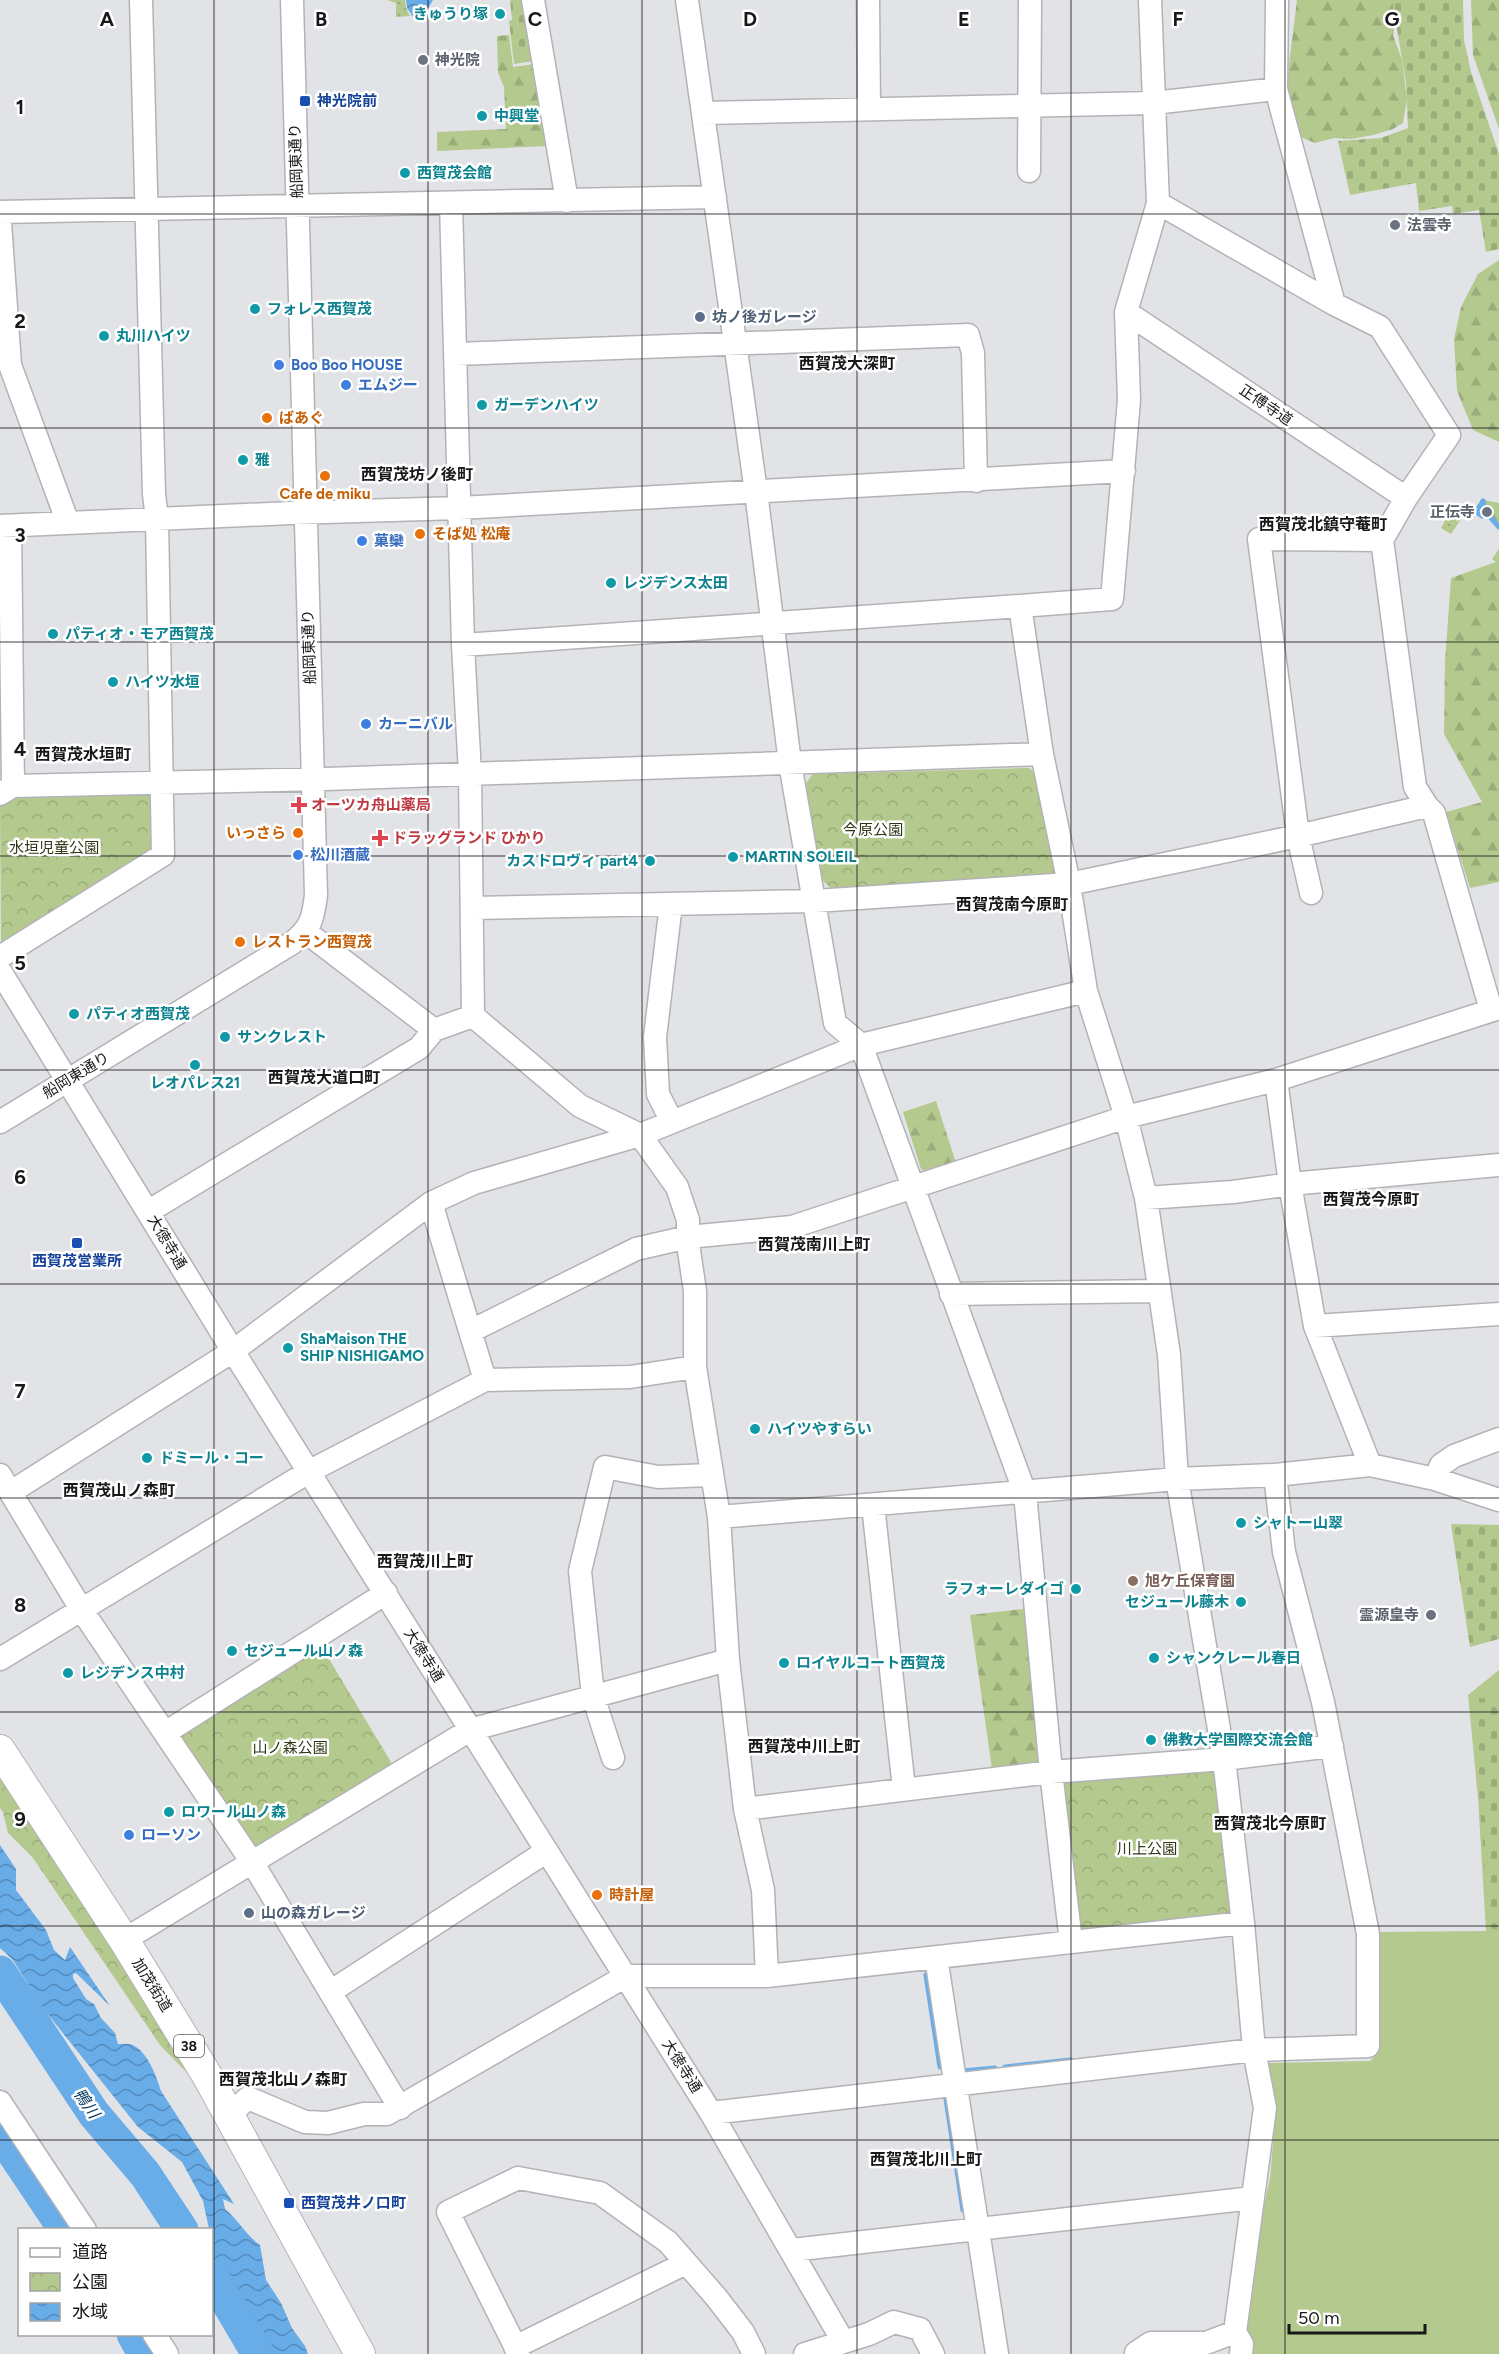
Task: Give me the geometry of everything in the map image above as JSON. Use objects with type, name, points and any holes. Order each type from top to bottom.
[{"type":"main road","name":"加茂街道","points":[[0,1750],[124,1940],[208,2077],[238,2107],[360,2354]]},
{"type":"street","points":[[0,957],[163,855],[157,519],[154,494],[141,0]]},
{"type":"street","name":"船岡東通り","points":[[0,1122],[292,943],[306,932],[314,915],[316,895],[292,0]]},
{"type":"street","points":[[533,0],[567,201]]},
{"type":"street","points":[[687,0],[774,624],[790,763],[835,1023],[861,1045],[1025,1493],[1051,1772],[1071,1942]]},
{"type":"street","points":[[868,0],[869,108]]},
{"type":"street","points":[[1029,171],[1030,0]]},
{"type":"street","points":[[464,645],[1112,598],[1129,400],[1126,312],[1158,203],[1150,0]]},
{"type":"street","points":[[1277,0],[1276,89],[1334,304]]},
{"type":"street","points":[[704,113],[1154,103],[1276,89]]},
{"type":"street","points":[[0,212],[715,197]]},
{"type":"street","points":[[451,203],[459,508],[470,774],[473,1016],[580,1106],[640,1135],[677,1187],[688,1220],[695,1291],[695,1367],[719,1517],[728,1660],[745,1809],[763,1890],[767,1976]]},
{"type":"street","points":[[471,1331],[636,1249],[688,1237],[792,1227],[914,1189],[1126,1117],[1276,1080],[1495,1009],[1434,813],[1415,787],[1382,540],[1406,498],[1449,435],[1380,327],[1334,304],[1158,203]]},
{"type":"street","points":[[0,222],[5,365],[69,523]]},
{"type":"street","name":"正傅寺道","points":[[1126,312],[1406,498]]},
{"type":"street","points":[[456,354],[968,335],[973,353],[976,481]]},
{"type":"street","points":[[1042,754],[470,774],[160,782],[6,790],[5,526],[459,508],[1124,471]]},
{"type":"street","points":[[1311,893],[1298,836],[1259,538],[1382,540]]},
{"type":"street","points":[[1020,606],[1042,754],[1069,884],[1086,991],[1126,1117],[1146,1198],[1169,1355],[1177,1479],[1224,1760],[1243,1923],[1254,2050],[1265,2108],[1235,2332],[1242,2344],[1241,2354]]},
{"type":"street","points":[[473,908],[815,901],[1069,884],[1298,836],[1427,806]]},
{"type":"street","points":[[671,904],[655,1037],[657,1094],[672,1122]]},
{"type":"street","points":[[306,932],[434,1030]]},
{"type":"street","name":"大徳寺通","points":[[0,971],[233,1351],[711,2113],[843,2341]]},
{"type":"street","points":[[400,2108],[252,1862],[81,1609],[6,1483],[233,1351],[431,1203],[474,1183],[640,1135],[861,1045],[1086,991]]},
{"type":"street","points":[[149,1211],[419,1048],[434,1030],[473,1016]]},
{"type":"street","points":[[1276,1080],[1290,1184],[1315,1326],[1370,1465]]},
{"type":"street","points":[[1146,1198],[1233,1192],[1290,1184],[1499,1165]]},
{"type":"street","points":[[431,1203],[485,1380]]},
{"type":"street","points":[[951,1294],[1159,1291]]},
{"type":"street","points":[[1315,1326],[1499,1314]]},
{"type":"street","points":[[0,1659],[310,1471],[485,1380],[630,1377],[695,1367]]},
{"type":"street","points":[[1435,1479],[1441,1465],[1454,1456],[1499,1439]]},
{"type":"street","points":[[719,1517],[1177,1479],[1275,1475],[1370,1465],[1435,1479],[1499,1500]]},
{"type":"street","points":[[613,1758],[593,1696],[580,1571],[605,1467],[658,1477],[711,1475]]},
{"type":"street","points":[[711,2113],[1254,2050],[1368,2046],[1368,1934],[1323,1702],[1284,1552],[1275,1475]]},
{"type":"street","points":[[873,1505],[904,1789]]},
{"type":"street","points":[[165,1733],[386,1593]]},
{"type":"street","points":[[124,1940],[470,1730],[728,1660]]},
{"type":"street","points":[[745,1809],[1051,1772],[1224,1760],[1332,1746]]},
{"type":"street","points":[[330,1992],[547,1851]]},
{"type":"street","points":[[238,2107],[305,2122],[328,2123],[364,2114],[387,2114],[626,1976],[767,1976],[1243,1923]]},
{"type":"street","points":[[936,1958],[997,2354]]},
{"type":"street","points":[[0,2102],[84,2228]]},
{"type":"street","points":[[686,2263],[517,2351],[448,2212],[518,2178],[600,2193],[668,2242],[716,2296],[743,2332],[754,2354]]},
{"type":"street","points":[[792,2250],[1253,2198]]},
{"type":"street","points":[[805,2354],[869,2334],[894,2322],[920,2329],[933,2354]]},
{"type":"street","points":[[1136,2354],[1151,2343],[1206,2343],[1235,2332]]},
{"type":"street","points":[[155,2336],[167,2354]]},
{"type":"green space","points":[[387,0],[405,0],[410,16],[396,17],[396,3]]},
{"type":"green space","points":[[510,0],[524,0],[534,61],[514,64],[509,21],[512,20]]},
{"type":"green space","points":[[1297,0],[1399,0],[1393,35],[1402,60],[1407,99],[1403,123],[1393,129],[1373,135],[1351,139],[1334,138],[1315,143],[1293,134],[1287,80]]},
{"type":"green space","points":[[1392,0],[1463,0],[1464,40],[1471,72],[1499,154],[1499,249],[1486,252],[1479,210],[1453,214],[1452,206],[1419,211],[1416,183],[1350,195],[1338,141],[1381,138],[1408,128],[1406,83]]},
{"type":"green space","points":[[1471,0],[1499,0],[1499,129],[1473,55]]},
{"type":"green space","points":[[509,35],[513,67],[534,64],[547,146],[437,151],[437,132],[506,129],[504,87],[498,73],[497,36]]},
{"type":"green space","points":[[1499,260],[1499,442],[1473,430],[1457,391],[1454,339],[1461,307],[1478,274]]},
{"type":"green space","points":[[1484,500],[1499,503],[1499,526],[1486,510]]},
{"type":"green space","points":[[1450,512],[1461,519],[1451,534],[1441,528]]},
{"type":"green space","points":[[1499,549],[1499,882],[1470,888],[1446,812],[1482,802],[1444,734],[1445,662],[1451,578],[1496,562],[1492,559]]},
{"type":"green space","name":"今原公園","points":[[1029,768],[1039,775],[1058,867],[1050,878],[833,890],[823,881],[805,784],[813,774]]},
{"type":"green space","name":"水垣児童公園","points":[[154,790],[152,850],[1,943],[0,804],[13,795]]},
{"type":"green space","points":[[936,1101],[957,1166],[931,1175],[921,1169],[903,1112]]},
{"type":"green space","points":[[1451,1524],[1499,1525],[1499,1639],[1470,1647]]},
{"type":"green space","points":[[1032,1608],[1048,1770],[993,1776],[970,1615]]},
{"type":"green space","name":"山ノ森公園","points":[[314,1648],[323,1649],[391,1762],[388,1770],[261,1850],[251,1848],[180,1744],[181,1733]]},
{"type":"green space","points":[[1499,1670],[1499,2354],[1250,2354],[1247,2322],[1259,2229],[1270,2178],[1276,2111],[1267,2063],[1370,2061],[1376,2055],[1379,1932],[1486,1931],[1478,1798],[1468,1695]]},
{"type":"green space","points":[[1499,1697],[1499,1930],[1489,1928],[1472,1699]]},
{"type":"green space","name":"川上公園","points":[[1209,1765],[1219,1772],[1235,1908],[1225,1919],[1083,1934],[1075,1926],[1060,1787],[1065,1778]]},
{"type":"green space","points":[[0,1768],[194,2080],[160,2045],[33,1858],[8,1833],[0,1808]]},
{"type":"water","points":[[406,0],[433,0],[422,14],[413,17],[407,8]]},
{"type":"water","points":[[0,1845],[16,1869],[16,1890],[46,1930],[54,1950],[65,1960],[70,1947],[110,2006],[76,1973],[73,1974],[73,1978],[86,1999],[94,2004],[101,2018],[115,2033],[118,2044],[133,2045],[143,2053],[154,2072],[161,2091],[234,2204],[223,2199],[225,2209],[260,2245],[266,2280],[308,2354],[272,2354],[222,2282],[213,2260],[213,2228],[209,2228],[203,2201],[182,2162],[138,2127],[42,2007],[13,1960],[0,1948]]},
{"type":"waterway","points":[[1483,501],[1485,511],[1499,527]]},
{"type":"waterway","points":[[1482,516],[1476,512],[1483,501]]},
{"type":"waterway","name":"鴨川","points":[[0,1972],[94,2114],[145,2174],[181,2228]]},
{"type":"waterway","points":[[926,1975],[940,2067]]},
{"type":"waterway","points":[[1005,2067],[1071,2060]]},
{"type":"waterway","points":[[961,2069],[963,2071],[995,2068]]},
{"type":"waterway","points":[[946,2099],[963,2210]]},
{"type":"waterway","points":[[0,2133],[64,2228]]},
{"type":"waterway","name":"鴨川","points":[[213,2278],[258,2354]]},
{"type":"waterway","points":[[134,2336],[144,2354]]},
{"type":"place","name":"きゅうり塚","points":[[500,14]]},
{"type":"place","name":"神光院","points":[[423,60]]},
{"type":"place","name":"神光院前","points":[[305,101]]},
{"type":"place","name":"中興堂","points":[[482,116]]},
{"type":"place","name":"西賀茂会館","points":[[405,173]]},
{"type":"place","name":"法雲寺","points":[[1395,225]]},
{"type":"place","name":"フォレス西賀茂","points":[[255,309]]},
{"type":"place","name":"坊ノ後ガレージ","points":[[700,317]]},
{"type":"place","name":"丸川ハイツ","points":[[104,336]]},
{"type":"place","name":"Boo Boo HOUSE","points":[[279,365]]},
{"type":"place","name":"エムジー","points":[[346,385]]},
{"type":"place","name":"ガーデンハイツ","points":[[482,405]]},
{"type":"place","name":"ばあぐ","points":[[267,418]]},
{"type":"place","name":"雅","points":[[243,460]]},
{"type":"place","name":"Cafe de miku","points":[[325,476]]},
{"type":"place","name":"正伝寺","points":[[1487,512]]},
{"type":"place","name":"そば処 松庵","points":[[420,534]]},
{"type":"place","name":"菓欒","points":[[362,541]]},
{"type":"place","name":"レジデンス太田","points":[[611,583]]},
{"type":"place","name":"パティオ・モア西賀茂","points":[[53,634]]},
{"type":"place","name":"ハイツ水垣","points":[[113,682]]},
{"type":"place","name":"カーニバル","points":[[366,724]]},
{"type":"place","name":"オーツカ舟山薬局","points":[[299,805]]},
{"type":"place","name":"いっさら","points":[[298,833]]},
{"type":"place","name":"ドラッグランド ひかり","points":[[380,838]]},
{"type":"place","name":"松川酒蔵","points":[[298,855]]},
{"type":"place","name":"MARTIN SOLEIL","points":[[733,857]]},
{"type":"place","name":"カストロヴィ part4","points":[[650,861]]},
{"type":"place","name":"レストラン西賀茂","points":[[240,942]]},
{"type":"place","name":"パティオ西賀茂","points":[[74,1014]]},
{"type":"place","name":"サンクレスト","points":[[225,1037]]},
{"type":"place","name":"レオパレス21","points":[[195,1065]]},
{"type":"place","name":"西賀茂営業所","points":[[77,1243]]},
{"type":"place","name":"ShaMaison THE SHIP NISHIGAMO","points":[[288,1348]]},
{"type":"place","name":"ハイツやすらい","points":[[755,1429]]},
{"type":"place","name":"ドミール・コー","points":[[147,1458]]},
{"type":"place","name":"シャトー山翠","points":[[1241,1523]]},
{"type":"place","name":"旭ケ丘保育園","points":[[1133,1581]]},
{"type":"place","name":"ラフォーレダイゴ","points":[[1076,1589]]},
{"type":"place","name":"セジュール藤木","points":[[1241,1602]]},
{"type":"place","name":"霊源皇寺","points":[[1431,1615]]},
{"type":"place","name":"セジュール山ノ森","points":[[232,1651]]},
{"type":"place","name":"シャンクレール春日","points":[[1154,1658]]},
{"type":"place","name":"ロイヤルコート西賀茂","points":[[784,1663]]},
{"type":"place","name":"レジデンス中村","points":[[68,1673]]},
{"type":"place","name":"佛教大学国際交流会館","points":[[1151,1740]]},
{"type":"place","name":"ロワール山ノ森","points":[[169,1812]]},
{"type":"place","name":"ローソン","points":[[129,1835]]},
{"type":"place","name":"時計屋","points":[[597,1895]]},
{"type":"place","name":"山の森ガレージ","points":[[249,1913]]},
{"type":"place","name":"西賀茂井ノ口町","points":[[289,2203]]},
{"type":"district","name":"西賀茂大深町","points":[[847,363]]},
{"type":"district","name":"西賀茂坊ノ後町","points":[[417,474]]},
{"type":"district","name":"西賀茂北鎮守菴町","points":[[1323,524]]},
{"type":"district","name":"西賀茂水垣町","points":[[83,754]]},
{"type":"district","name":"西賀茂南今原町","points":[[1012,904]]},
{"type":"district","name":"西賀茂大道口町","points":[[324,1077]]},
{"type":"district","name":"西賀茂今原町","points":[[1371,1199]]},
{"type":"district","name":"西賀茂南川上町","points":[[814,1244]]},
{"type":"district","name":"西賀茂山ノ森町","points":[[119,1490]]},
{"type":"district","name":"西賀茂川上町","points":[[425,1561]]},
{"type":"district","name":"西賀茂中川上町","points":[[804,1746]]},
{"type":"district","name":"西賀茂北今原町","points":[[1270,1823]]},
{"type":"district","name":"西賀茂北山ノ森町","points":[[283,2079]]},
{"type":"district","name":"西賀茂北川上町","points":[[926,2159]]}]
